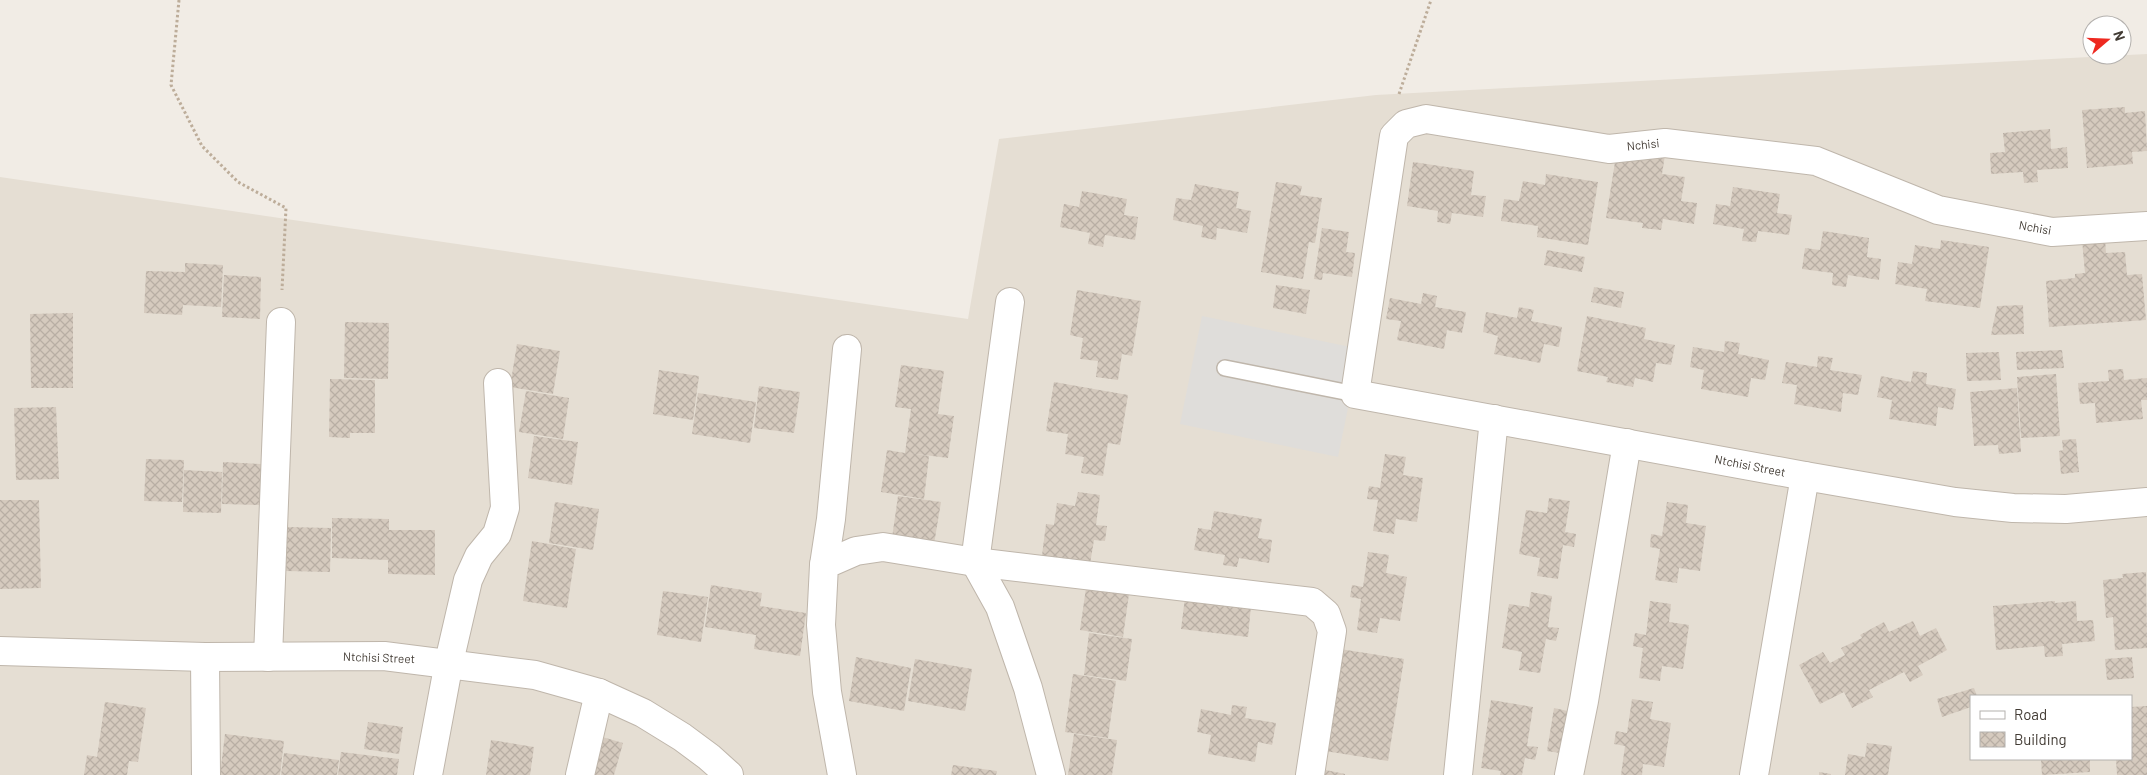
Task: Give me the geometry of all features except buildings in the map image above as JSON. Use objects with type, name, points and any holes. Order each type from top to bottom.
[{"type":"street","name":"Nchisi","points":[[1394,136],[1406,124],[1426,119],[1609,148],[1665,143],[1778,156],[1816,161],[1938,210],[2052,232],[2144,228]]},
{"type":"street","points":[[1355,394],[1394,136]]},
{"type":"street","points":[[1010,302],[975,562],[1000,607],[1028,688],[1052,775]]},
{"type":"street","points":[[268,657],[281,322]]},
{"type":"street","points":[[842,775],[826,682],[821,626],[824,565],[831,519],[847,349]]},
{"type":"street","points":[[428,775],[449,662],[468,580],[479,556],[496,534],[505,508],[498,382]]},
{"type":"street","name":"Ntchisi Street","points":[[1355,394],[1955,502],[2013,508],[2066,509],[2147,502]]},
{"type":"street","points":[[1458,775],[1494,419]]},
{"type":"street","points":[[1569,775],[1584,701],[1627,443]]},
{"type":"street","points":[[1754,775],[1804,476]]},
{"type":"street","points":[[824,565],[856,550],[883,547],[975,562],[1312,602],[1326,614],[1332,630],[1310,775]]},
{"type":"street","name":"Ntchisi Street","points":[[0,651],[205,657],[384,656],[449,662],[535,675],[598,693],[643,713],[682,736],[729,775]]},
{"type":"street","points":[[205,657],[206,775]]},
{"type":"street","points":[[580,775],[598,693]]},
{"type":"lane","points":[[1225,368],[1355,394]]},
{"type":"path","points":[[179,0],[171,85],[202,146],[238,182],[286,208],[281,322]]},
{"type":"path","points":[[1394,136],[1398,95],[1431,0]]},
{"type":"shaded area","points":[[2147,54],[2147,775],[0,775],[0,177],[968,319],[999,139],[1376,95],[2082,57],[2082,65],[2132,65],[2132,55]]},
{"type":"shaded area","points":[[1202,316],[1360,349],[1338,457],[1180,424]]}]
